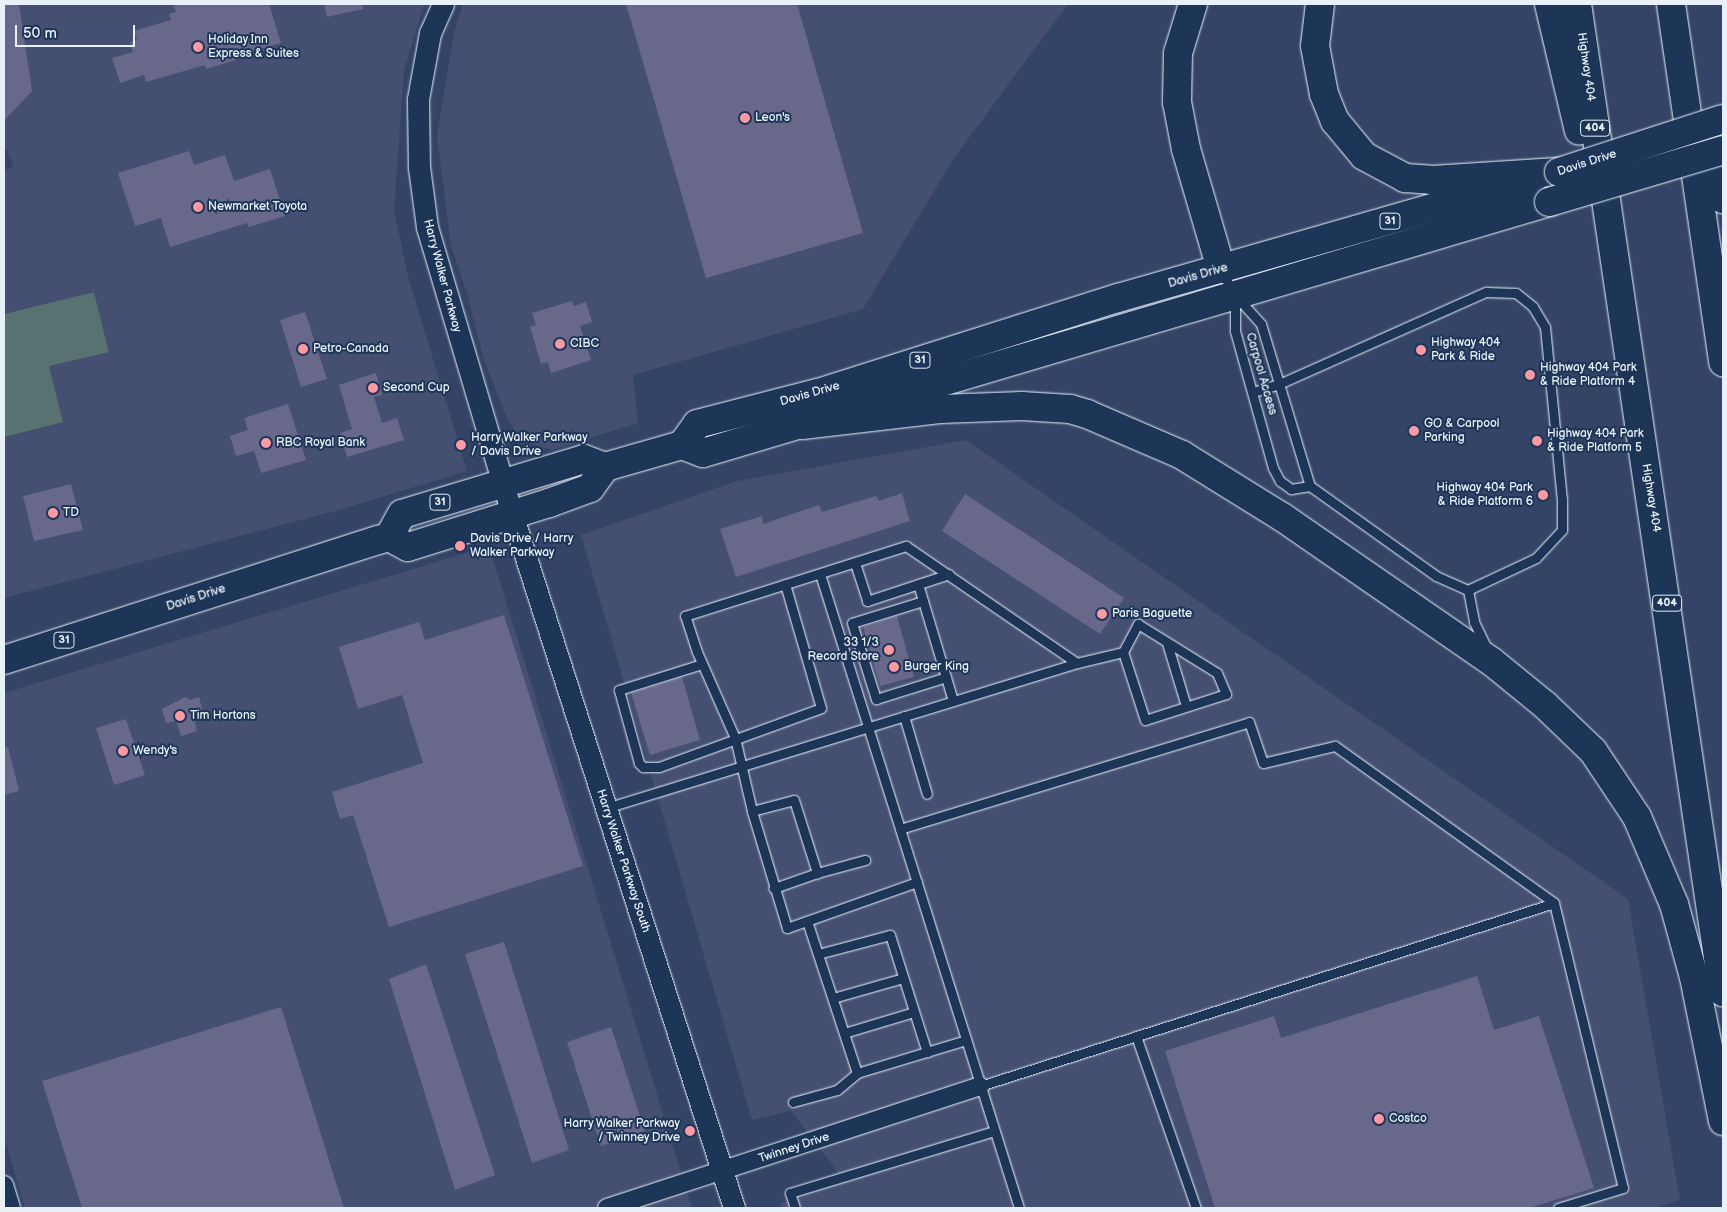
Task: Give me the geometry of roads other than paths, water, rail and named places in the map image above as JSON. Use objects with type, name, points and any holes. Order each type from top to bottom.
[{"type":"main road","points":[[1193,4],[1178,53],[1177,102],[1186,149],[1221,269]]},
{"type":"main road","points":[[1320,4],[1315,46],[1324,94],[1335,121],[1364,156],[1405,178],[1431,180],[1559,172]]},
{"type":"main road","points":[[1549,4],[1595,211],[1614,252]]},
{"type":"main road","name":"Highway 404","points":[[1577,4],[1723,992]]},
{"type":"main road","points":[[1671,4],[1723,362]]},
{"type":"main road","points":[[1679,53],[1705,120],[1723,198]]},
{"type":"main road","name":"Davis Drive","points":[[1723,119],[1559,172],[1221,269],[818,392],[697,424],[682,445],[703,453],[802,425],[1027,355],[1723,150]]},
{"type":"main road","points":[[802,425],[940,409],[1022,406],[1070,409],[1087,414],[1182,455],[1282,517],[1491,660],[1546,705],[1593,751],[1637,817],[1674,904],[1694,977],[1723,1120]]},
{"type":"main road","points":[[389,536],[408,547],[590,488],[605,467],[682,445]]},
{"type":"main road","name":"31","points":[[389,536],[402,514],[584,459],[605,467]]},
{"type":"main road","name":"Davis Drive","points":[[4,660],[389,536]]},
{"type":"street","name":"Harry Walker Parkway","points":[[443,4],[430,33],[420,83],[419,167],[427,227],[512,514]]},
{"type":"street","name":"Harry Walker Parkway South","points":[[512,514],[734,1208]]},
{"type":"street","name":"Twinney Drive","points":[[607,1208],[722,1172],[980,1086]]},
{"type":"street","points":[[4,1185],[10,1208]]},
{"type":"lane","points":[[1221,269],[1236,295]]},
{"type":"lane","points":[[1253,392],[1279,384],[1486,292],[1516,293],[1533,307],[1545,327],[1562,499],[1562,530],[1536,558],[1468,590],[1436,576],[1310,486]]},
{"type":"lane","name":"Carpool Access","points":[[1236,295],[1262,324],[1310,486],[1291,489],[1280,481],[1273,468],[1235,330],[1236,295]]},
{"type":"lane","points":[[917,882],[787,928],[752,812],[743,766],[735,738],[702,664],[685,616],[906,546],[1077,663]]},
{"type":"lane","points":[[855,563],[867,601],[949,574]]},
{"type":"lane","points":[[820,574],[1019,1208]]},
{"type":"lane","points":[[702,664],[619,690],[639,763],[650,769],[821,708],[785,584]]},
{"type":"lane","points":[[918,584],[953,701]]},
{"type":"lane","points":[[1468,590],[1474,622],[1491,660]]},
{"type":"lane","points":[[923,601],[852,623],[855,633],[876,699],[946,677]]},
{"type":"lane","points":[[1138,624],[1217,673],[1226,694],[1145,720],[1123,652],[1138,624]]},
{"type":"lane","points":[[1168,643],[1186,706]]},
{"type":"lane","points":[[606,808],[1077,663],[1123,652]]},
{"type":"lane","points":[[904,716],[927,794]]},
{"type":"lane","points":[[900,829],[1249,722],[1263,763],[1335,746],[1554,903],[1624,1188],[1558,1208]]},
{"type":"lane","points":[[752,812],[794,800],[817,874]]},
{"type":"lane","points":[[774,888],[865,860]]},
{"type":"lane","points":[[980,1086],[1554,903]]},
{"type":"lane","points":[[807,920],[857,1072]]},
{"type":"lane","points":[[818,954],[890,935],[927,1052]]},
{"type":"lane","points":[[833,998],[903,978]]},
{"type":"lane","points":[[844,1033],[914,1012]]},
{"type":"lane","points":[[1136,1036],[1196,1208]]},
{"type":"lane","points":[[793,1102],[837,1090],[857,1072],[966,1040]]},
{"type":"lane","points":[[795,1208],[790,1193],[994,1130]]},
{"type":"place","name":"Holiday Inn Express & Suites","points":[[198,47]]},
{"type":"place","name":"Leon's","points":[[745,118]]},
{"type":"place","name":"Newmarket Toyota","points":[[198,207]]},
{"type":"place","name":"CIBC","points":[[560,344]]},
{"type":"place","name":"Petro-Canada","points":[[303,349]]},
{"type":"place","name":"Highway 404 Park & Ride","points":[[1421,350]]},
{"type":"place","name":"Highway 404 Park & Ride Platform 4","points":[[1530,375]]},
{"type":"place","name":"Second Cup","points":[[373,388]]},
{"type":"place","name":"GO & Carpool Parking","points":[[1414,431]]},
{"type":"place","name":"Highway 404 Park & Ride Platform 5","points":[[1537,441]]},
{"type":"place","name":"RBC Royal Bank","points":[[266,443]]},
{"type":"place","name":"Harry Walker Parkway / Davis Drive","points":[[461,445]]},
{"type":"place","name":"Highway 404 Park & Ride Platform 6","points":[[1543,495]]},
{"type":"place","name":"TD","points":[[53,513]]},
{"type":"place","name":"Davis Drive / Harry Walker Parkway","points":[[460,546]]},
{"type":"place","name":"Paris Baguette","points":[[1102,614]]},
{"type":"place","name":"33 1/3 Record Store","points":[[889,650]]},
{"type":"place","name":"Burger King","points":[[894,667]]},
{"type":"place","name":"Tim Hortons","points":[[180,716]]},
{"type":"place","name":"Wendy's","points":[[123,751]]},
{"type":"place","name":"Costco","points":[[1379,1119]]},
{"type":"place","name":"Harry Walker Parkway / Twinney Drive","points":[[690,1131]]}]
